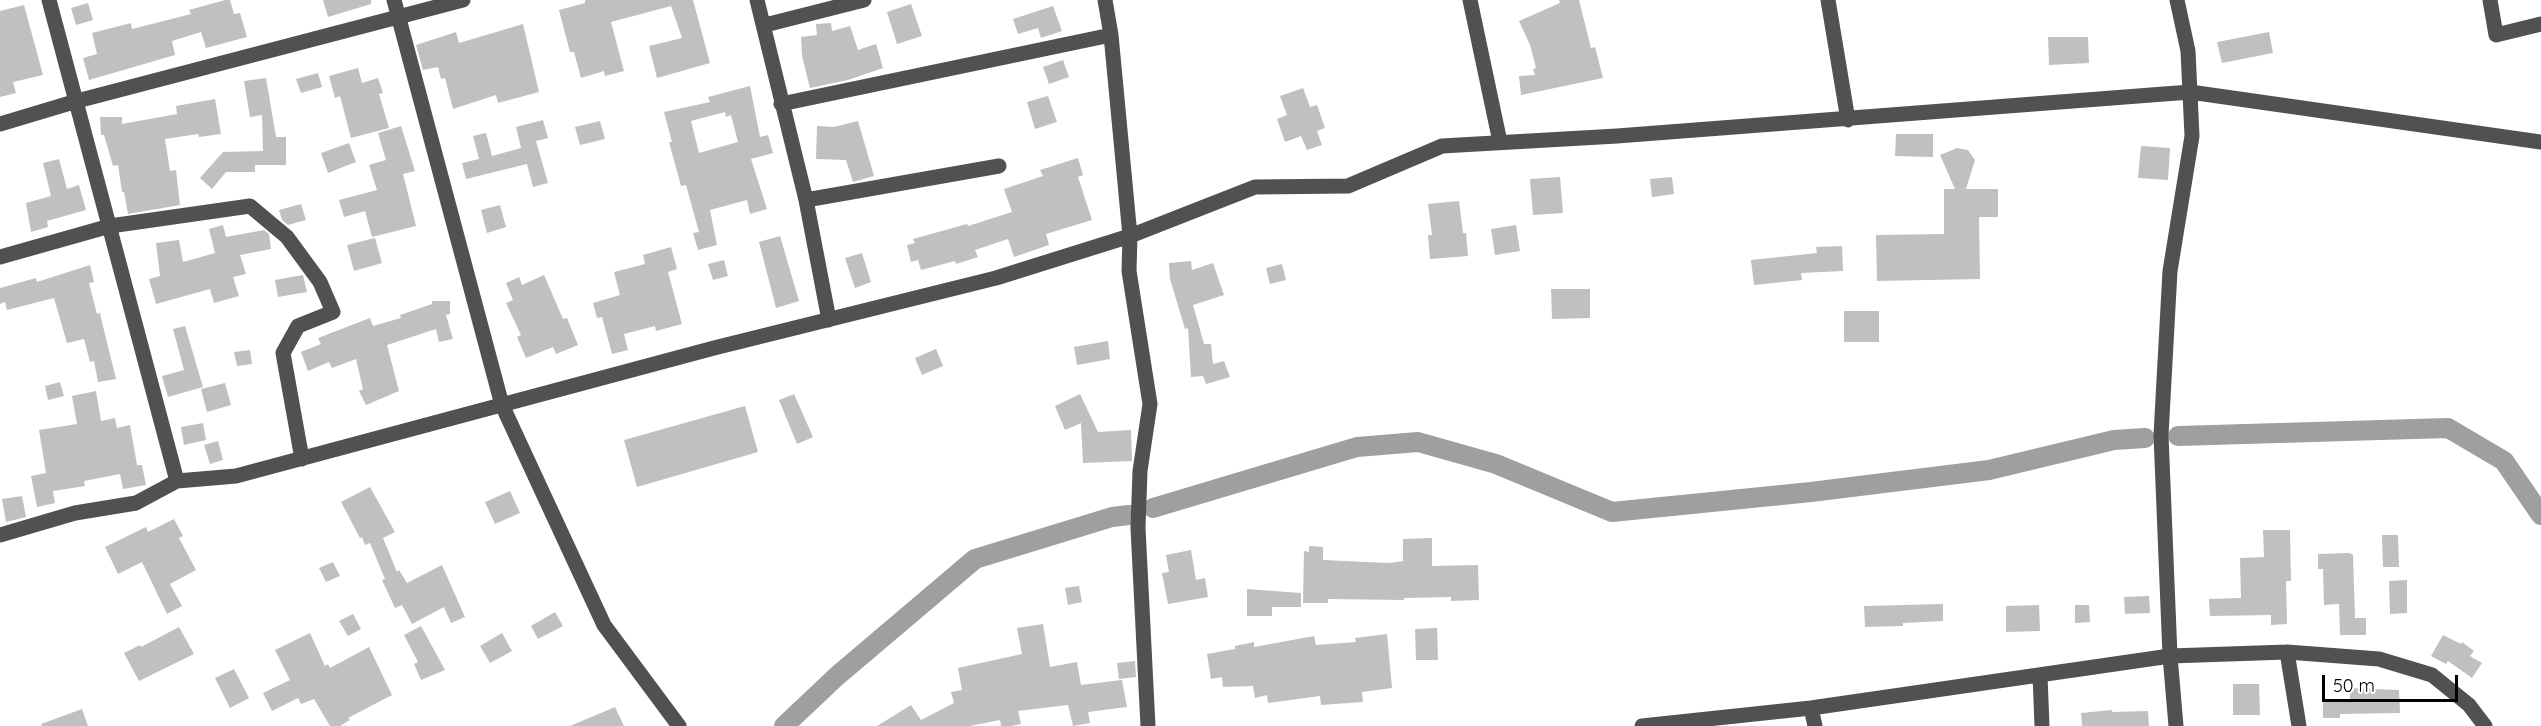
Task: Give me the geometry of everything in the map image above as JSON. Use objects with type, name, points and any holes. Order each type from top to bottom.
[{"type":"street","points":[[49,0],[177,481]]},
{"type":"street","points":[[394,0],[502,405],[604,625],[679,726]]},
{"type":"street","points":[[0,124],[77,101],[463,0]]},
{"type":"street","points":[[758,0],[781,104],[806,200],[829,320]]},
{"type":"street","points":[[765,25],[864,0]]},
{"type":"street","points":[[1105,0],[1111,35],[1130,236],[1129,271],[1150,404],[1140,471],[1137,528],[1148,726]]},
{"type":"street","points":[[1470,0],[1500,142]]},
{"type":"street","points":[[1828,0],[1848,120]]},
{"type":"street","points":[[2176,726],[2170,656],[2161,435],[2170,271],[2192,136],[2188,51],[2177,0]]},
{"type":"street","points":[[2490,0],[2496,35],[2541,24]]},
{"type":"street","points":[[781,104],[1111,35]]},
{"type":"street","points":[[0,535],[75,513],[136,503],[177,481],[236,477],[502,405],[996,278],[1130,236],[1255,187],[1348,186],[1442,146],[1848,120],[2190,92],[2541,142]]},
{"type":"street","points":[[806,200],[999,166]]},
{"type":"street","points":[[0,257],[110,226],[250,206],[287,237],[320,282],[333,312],[298,326],[283,353],[302,459]]},
{"type":"street","points":[[2288,651],[2299,726]]},
{"type":"street","points":[[1642,726],[1811,708],[2170,656],[2288,651],[2379,659],[2432,675],[2469,705],[2485,726]]},
{"type":"street","points":[[2040,675],[2042,726]]},
{"type":"street","points":[[1811,708],[1815,726]]},
{"type":"building","points":[[230,0],[234,14],[240,13],[247,37],[206,48],[201,32],[172,41],[175,55],[89,80],[83,58],[97,54],[92,33],[131,23],[132,29],[191,14],[189,10]]},
{"type":"building","points":[[323,0],[371,0],[371,4],[328,17]]},
{"type":"building","points":[[585,0],[693,0],[710,63],[657,78],[649,46],[682,38],[671,6],[611,22],[624,71],[605,76],[604,71],[581,78],[574,52],[570,52],[559,10],[585,3]]},
{"type":"building","points":[[1559,0],[1579,0],[1591,48],[1595,47],[1603,78],[1521,95],[1519,76],[1535,75],[1533,69],[1536,68],[1530,45],[1519,21],[1560,3]]},
{"type":"building","points":[[88,3],[93,20],[76,25],[71,8]]},
{"type":"building","points":[[911,4],[922,36],[897,44],[887,12]]},
{"type":"building","points":[[24,5],[43,75],[13,82],[16,93],[0,97],[0,11]]},
{"type":"building","points":[[1053,6],[1062,31],[1041,38],[1038,28],[1018,34],[1013,19]]},
{"type":"building","points":[[831,23],[832,31],[850,26],[858,50],[876,44],[883,68],[848,80],[810,88],[802,56],[801,37],[817,35],[816,24]]},
{"type":"building","points":[[523,24],[539,92],[498,103],[496,95],[453,109],[445,78],[441,79],[438,67],[423,70],[416,45],[456,32],[459,43]]},
{"type":"building","points":[[2269,32],[2273,53],[2222,63],[2217,42]]},
{"type":"building","points":[[2048,37],[2088,37],[2089,63],[2049,65]]},
{"type":"building","points":[[1063,60],[1069,77],[1049,84],[1043,67]]},
{"type":"building","points":[[358,68],[362,83],[378,78],[383,93],[379,94],[389,128],[351,138],[340,96],[335,98],[329,76]]},
{"type":"building","points":[[318,73],[322,87],[301,93],[296,79]]},
{"type":"building","points":[[266,78],[276,137],[286,137],[286,165],[255,165],[255,172],[226,172],[212,189],[200,178],[223,152],[263,151],[262,115],[250,117],[244,81]]},
{"type":"building","points":[[750,86],[760,137],[768,135],[773,153],[751,159],[767,209],[750,214],[747,200],[710,210],[717,245],[698,250],[693,233],[699,232],[686,185],[681,186],[669,142],[672,142],[664,112],[710,102],[708,97]],"holes":[[[725,112],[726,117],[731,115],[738,142],[699,153],[691,121]]]},
{"type":"building","points":[[1303,88],[1310,107],[1317,105],[1325,128],[1317,131],[1322,145],[1307,150],[1301,136],[1285,142],[1277,119],[1287,115],[1280,96]]},
{"type":"building","points":[[1048,96],[1057,122],[1035,129],[1027,102]]},
{"type":"building","points":[[215,99],[221,134],[199,137],[198,134],[165,139],[170,171],[176,170],[180,205],[128,214],[118,165],[113,166],[104,135],[101,135],[100,117],[122,117],[122,124],[177,114],[176,106]]},
{"type":"building","points":[[543,120],[548,138],[536,141],[548,183],[533,187],[527,164],[466,179],[462,163],[479,159],[473,136],[486,133],[492,156],[521,148],[516,127]]},
{"type":"building","points":[[600,121],[605,139],[580,145],[575,127]]},
{"type":"building","points":[[858,121],[874,176],[853,182],[846,160],[816,159],[817,126],[834,127]]},
{"type":"building","points":[[401,126],[415,171],[403,174],[416,226],[372,237],[365,211],[344,217],[339,200],[377,190],[369,165],[386,160],[378,133]]},
{"type":"building","points":[[1896,134],[1933,134],[1933,157],[1895,156]]},
{"type":"building","points":[[349,143],[356,162],[328,173],[321,153]]},
{"type":"building","points":[[2141,146],[2170,148],[2168,180],[2138,178]]},
{"type":"building","points":[[1957,148],[1968,150],[1975,160],[1966,189],[1998,189],[1998,217],[1979,217],[1980,279],[1877,281],[1876,235],[1944,234],[1944,189],[1955,189],[1940,155]]},
{"type":"building","points":[[1078,158],[1083,175],[1078,177],[1092,220],[1046,234],[1049,245],[1014,257],[1008,239],[975,250],[978,257],[956,264],[955,261],[921,270],[918,260],[911,262],[907,245],[915,243],[913,239],[967,224],[968,226],[1012,212],[1004,189],[1043,176],[1040,170]]},
{"type":"building","points":[[59,159],[67,189],[79,185],[86,210],[47,221],[48,227],[31,232],[26,203],[51,196],[43,163]]},
{"type":"building","points":[[1560,177],[1563,213],[1533,215],[1530,179]]},
{"type":"building","points":[[1672,177],[1674,194],[1652,197],[1650,179]]},
{"type":"building","points":[[1459,201],[1468,256],[1430,259],[1428,235],[1432,235],[1428,204]]},
{"type":"building","points":[[301,204],[306,220],[288,225],[282,220],[279,210]]},
{"type":"building","points":[[500,205],[506,227],[487,233],[481,210]]},
{"type":"building","points":[[223,225],[226,237],[264,230],[269,234],[271,249],[240,255],[246,274],[233,277],[239,296],[214,303],[210,289],[156,304],[149,279],[160,276],[156,243],[179,240],[183,262],[215,253],[209,229]]},
{"type":"building","points":[[1516,225],[1520,251],[1495,255],[1491,229]]},
{"type":"building","points":[[780,236],[799,301],[776,308],[759,242]]},
{"type":"building","points":[[375,238],[382,263],[354,271],[347,245]]},
{"type":"building","points":[[1842,246],[1843,271],[1801,273],[1802,280],[1754,285],[1751,260],[1817,253],[1816,247]]},
{"type":"building","points":[[671,247],[677,269],[668,272],[682,324],[656,331],[655,326],[624,334],[628,350],[612,354],[602,317],[597,318],[593,303],[620,295],[614,272],[645,264],[643,255]]},
{"type":"building","points":[[862,253],[871,282],[855,288],[845,258]]},
{"type":"building","points":[[724,260],[728,276],[713,280],[708,264]]},
{"type":"building","points":[[1191,261],[1192,270],[1213,263],[1224,295],[1193,305],[1204,344],[1211,344],[1213,364],[1224,361],[1230,377],[1206,384],[1203,376],[1191,377],[1188,328],[1185,329],[1170,279],[1169,263]]},
{"type":"building","points":[[1282,264],[1286,280],[1270,284],[1266,268]]},
{"type":"building","points":[[90,265],[94,282],[89,283],[97,314],[100,313],[116,379],[98,382],[94,361],[90,362],[84,339],[67,343],[54,298],[7,310],[5,302],[0,304],[0,288],[36,278],[37,282]]},
{"type":"building","points":[[303,275],[307,292],[278,297],[275,280]]},
{"type":"building","points":[[544,275],[563,319],[567,318],[578,345],[556,354],[553,347],[526,358],[517,337],[521,335],[506,303],[513,300],[506,283],[519,277],[522,285]]},
{"type":"building","points":[[1551,289],[1590,289],[1590,318],[1552,319]]},
{"type":"building","points":[[432,301],[450,301],[450,314],[446,315],[453,339],[439,342],[436,329],[387,345],[399,391],[366,405],[359,391],[363,389],[356,359],[332,368],[329,362],[308,371],[301,352],[321,344],[318,338],[370,318],[373,326],[401,318],[400,315],[432,304]]},
{"type":"building","points":[[1844,311],[1879,311],[1879,342],[1844,342]]},
{"type":"building","points":[[185,326],[203,387],[168,397],[162,376],[184,370],[173,329]]},
{"type":"building","points":[[1108,341],[1110,359],[1077,365],[1074,347]]},
{"type":"building","points":[[936,349],[943,366],[922,375],[915,358]]},
{"type":"building","points":[[250,350],[252,364],[237,366],[234,352]]},
{"type":"building","points":[[60,382],[64,396],[48,400],[45,386]]},
{"type":"building","points":[[225,383],[231,405],[207,412],[201,389]]},
{"type":"building","points":[[96,391],[101,421],[115,418],[117,428],[130,425],[137,465],[142,465],[146,485],[123,489],[120,474],[84,481],[85,486],[53,491],[55,503],[37,507],[31,476],[46,473],[39,430],[77,424],[72,396]]},
{"type":"building","points":[[794,394],[813,437],[797,444],[779,400]]},
{"type":"building","points":[[1080,394],[1098,432],[1131,430],[1132,461],[1083,463],[1081,423],[1065,430],[1055,406]]},
{"type":"building","points":[[745,406],[758,452],[637,487],[624,440]]},
{"type":"building","points":[[203,423],[206,440],[184,445],[181,427]]},
{"type":"building","points":[[218,441],[223,460],[210,464],[204,445]]},
{"type":"building","points":[[370,487],[395,532],[383,538],[397,572],[399,570],[407,583],[442,565],[465,617],[451,623],[444,607],[412,624],[402,605],[395,608],[382,580],[385,579],[370,543],[365,545],[362,537],[360,538],[341,502]]},
{"type":"building","points":[[510,491],[520,513],[495,524],[485,502]]},
{"type":"building","points":[[22,496],[26,517],[6,522],[2,499]]},
{"type":"building","points":[[174,519],[183,536],[179,538],[196,570],[170,584],[182,606],[167,614],[142,562],[118,574],[105,547],[146,527],[148,532]]},
{"type":"building","points":[[2263,530],[2290,530],[2291,581],[2286,581],[2287,624],[2271,625],[2271,615],[2210,616],[2209,599],[2241,598],[2240,558],[2264,557]]},
{"type":"building","points":[[2382,535],[2398,535],[2399,567],[2383,567]]},
{"type":"building","points":[[1432,538],[1432,566],[1478,565],[1479,600],[1451,601],[1451,597],[1404,598],[1404,600],[1328,599],[1328,603],[1303,603],[1304,551],[1309,552],[1309,546],[1323,547],[1323,560],[1389,563],[1403,561],[1403,539]]},
{"type":"building","points":[[1191,550],[1196,580],[1205,578],[1208,597],[1168,604],[1162,573],[1169,572],[1166,555]]},
{"type":"building","points":[[2349,553],[2353,555],[2355,618],[2366,618],[2366,635],[2340,635],[2339,604],[2324,605],[2323,569],[2318,569],[2318,554]]},
{"type":"building","points":[[333,562],[340,576],[326,582],[319,568]]},
{"type":"building","points":[[2407,580],[2407,613],[2390,614],[2389,581]]},
{"type":"building","points":[[1079,586],[1082,602],[1068,605],[1065,588]]},
{"type":"building","points":[[1247,589],[1301,593],[1301,607],[1272,607],[1272,616],[1247,616]]},
{"type":"building","points":[[2149,596],[2150,613],[2125,614],[2124,597]]},
{"type":"building","points":[[1943,604],[1943,621],[1903,623],[1903,626],[1865,627],[1864,606]]},
{"type":"building","points":[[2039,605],[2040,631],[2006,632],[2006,606]]},
{"type":"building","points":[[2075,605],[2089,605],[2090,622],[2075,623]]},
{"type":"building","points":[[555,612],[563,626],[538,639],[531,626]]},
{"type":"building","points":[[353,614],[361,629],[348,636],[339,621]]},
{"type":"building","points":[[1043,624],[1050,667],[1077,662],[1081,685],[1122,680],[1127,707],[1088,712],[1090,723],[1073,726],[1068,705],[1018,711],[1021,724],[1011,726],[1001,726],[1000,720],[970,726],[877,726],[911,705],[921,720],[954,703],[951,692],[962,690],[958,668],[1022,654],[1017,628]]},
{"type":"building","points":[[421,626],[445,670],[421,680],[414,664],[418,662],[404,635]]},
{"type":"building","points":[[179,627],[194,654],[139,681],[124,653],[140,645],[141,647]]},
{"type":"building","points":[[1437,628],[1438,660],[1416,660],[1415,629]]},
{"type":"building","points":[[310,633],[325,666],[328,664],[330,668],[369,647],[392,695],[348,718],[350,720],[340,726],[330,726],[314,699],[301,704],[298,698],[272,711],[263,693],[290,680],[275,650]]},
{"type":"building","points":[[502,633],[512,651],[490,663],[480,646]]},
{"type":"building","points":[[1387,634],[1392,688],[1362,692],[1363,702],[1321,705],[1320,696],[1268,703],[1267,695],[1255,698],[1253,686],[1223,687],[1222,677],[1211,679],[1207,654],[1235,649],[1235,646],[1254,642],[1254,647],[1314,636],[1316,645],[1356,642],[1355,638]]},
{"type":"building","points":[[2443,635],[2461,644],[2462,642],[2474,651],[2470,656],[2482,663],[2472,678],[2448,661],[2446,664],[2431,656]]},
{"type":"building","points":[[1135,661],[1136,677],[1119,679],[1117,663]]},
{"type":"building","points":[[234,669],[249,698],[230,708],[215,678]]},
{"type":"building","points":[[2233,684],[2259,684],[2260,715],[2233,715]]},
{"type":"building","points":[[2350,688],[2399,690],[2400,713],[2340,714],[2340,718],[2323,718],[2323,700],[2350,700]]},
{"type":"building","points":[[615,707],[624,726],[570,726]]},
{"type":"building","points":[[82,709],[88,726],[42,726],[41,724]]},
{"type":"building","points":[[2112,710],[2112,712],[2148,711],[2149,726],[2082,726],[2081,713]]},
{"type":"waterway","points":[[2178,436],[2448,428],[2504,461],[2541,515]]},
{"type":"waterway","points":[[1153,508],[1357,447],[1418,442],[1496,464],[1612,512],[1811,492],[1989,470],[2114,440],[2145,438]]},
{"type":"waterway","points":[[784,726],[837,676],[975,559],[1112,517],[1129,515]]}]
